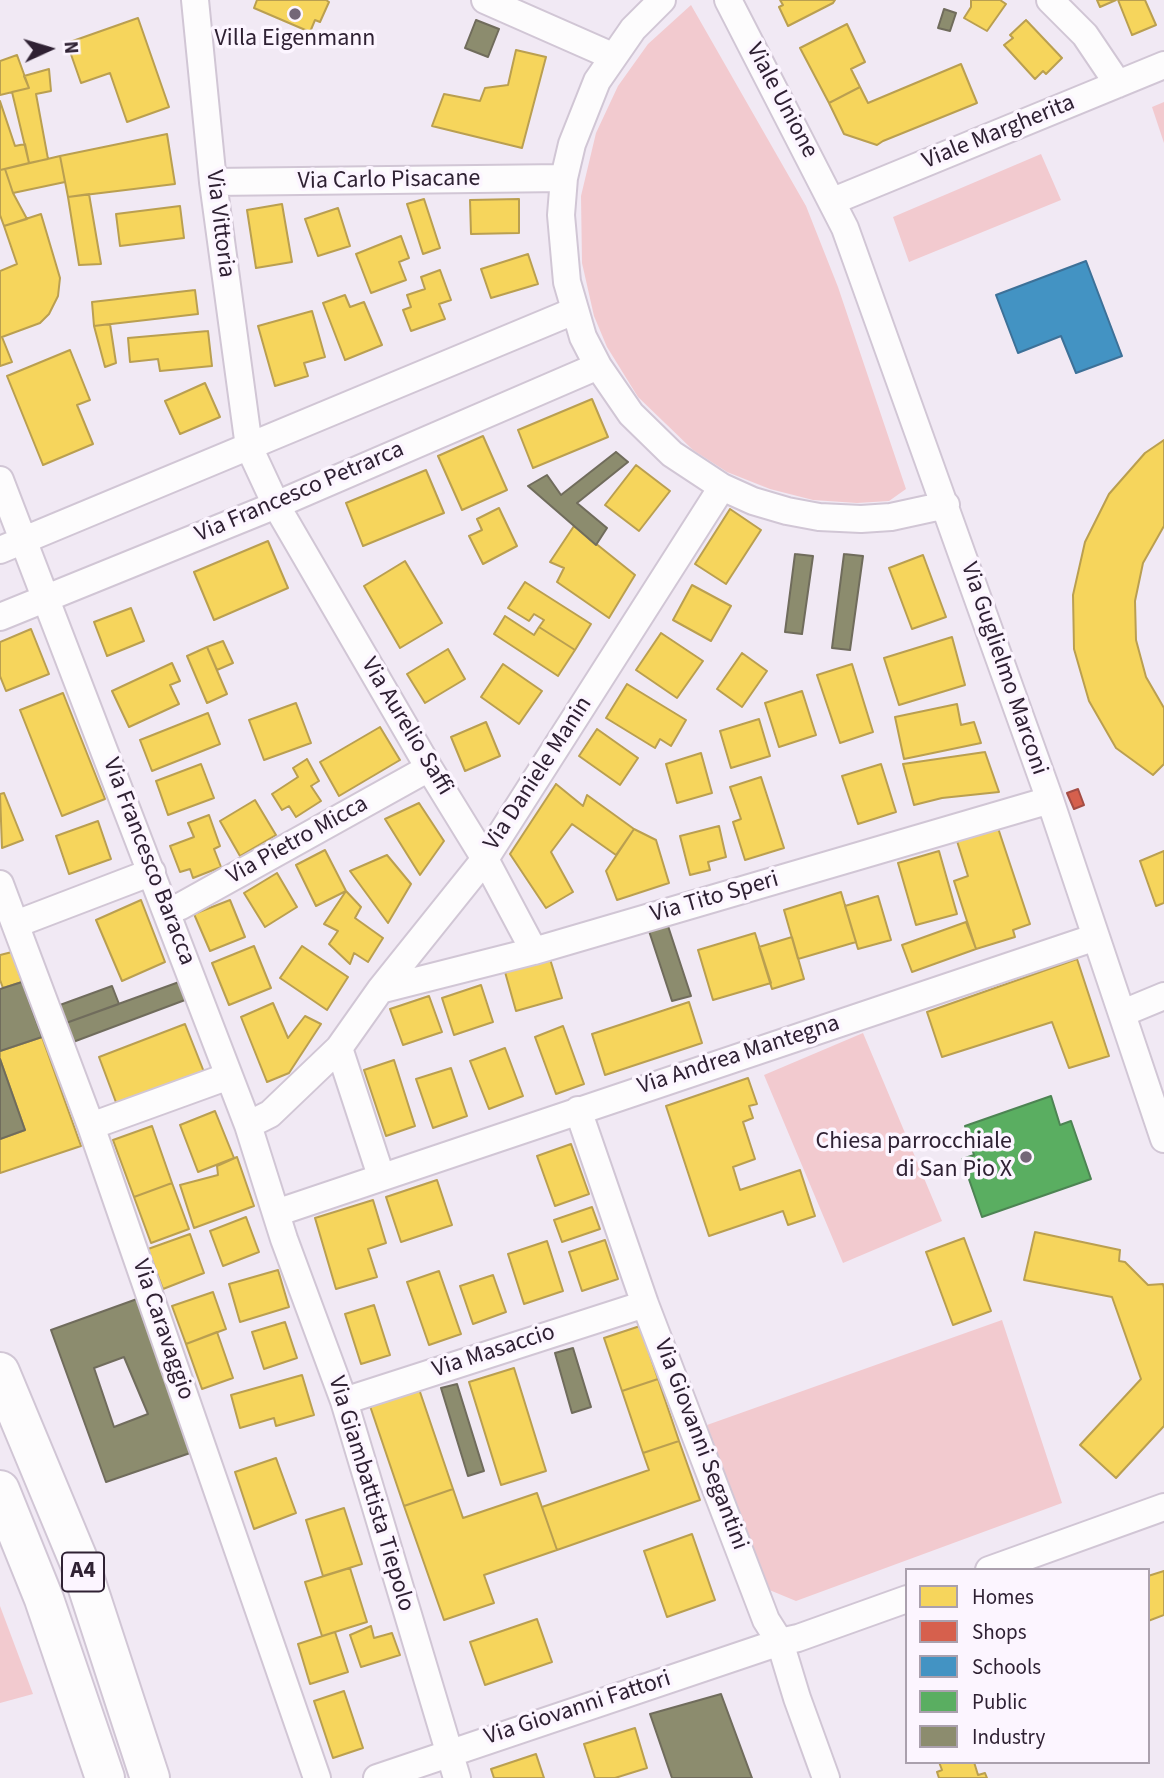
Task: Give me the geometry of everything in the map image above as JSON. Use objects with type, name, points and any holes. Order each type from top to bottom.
[{"type":"highway","name":"A4","points":[[0,1372],[80,1564],[150,1778]]},
{"type":"highway","name":"A4","points":[[0,1490],[44,1599],[105,1778]]},
{"type":"street","name":"Via Vittoria","points":[[195,0],[213,182],[249,447],[276,505]]},
{"type":"street","points":[[485,0],[612,55]]},
{"type":"street","points":[[662,0],[612,55],[597,81],[583,111],[564,178],[562,251],[567,282],[574,311],[598,366],[625,407],[649,434],[679,460],[722,487],[753,501],[819,517],[861,519],[891,517],[946,505]]},
{"type":"street","name":"Viale Unione","points":[[728,0],[834,201]]},
{"type":"street","points":[[1050,0],[1085,35],[1118,84]]},
{"type":"street","name":"Viale Margherita","points":[[834,201],[1164,65]]},
{"type":"street","name":"Via Carlo Pisacane","points":[[213,182],[564,178]]},
{"type":"street","name":"Via Guglielmo Marconi","points":[[834,201],[946,505],[1050,800],[1164,1139]]},
{"type":"street","points":[[0,551],[574,311]]},
{"type":"street","name":"Via Francesco Petrarca","points":[[0,617],[276,505],[598,366]]},
{"type":"street","name":"Via Francesco Baracca","points":[[0,480],[248,1125]]},
{"type":"street","name":"Via Daniele Manin","points":[[248,1125],[270,1114],[339,1048],[380,990],[485,859],[722,487]]},
{"type":"street","name":"Via Aurelio Saffi","points":[[276,505],[485,859],[534,951]]},
{"type":"street","name":"Via Pietro Micca","points":[[167,911],[181,906],[429,768]]},
{"type":"street","name":"Via Tito Speri","points":[[380,990],[534,951],[1050,800]]},
{"type":"street","points":[[16,925],[152,872]]},
{"type":"street","name":"Via Caravaggio","points":[[0,884],[91,1125],[317,1778]]},
{"type":"street","name":"Via Andrea Mantegna","points":[[276,1213],[1096,937]]},
{"type":"street","points":[[1123,1013],[1164,996]]},
{"type":"street","points":[[339,1048],[381,1176]]},
{"type":"street","points":[[91,1125],[229,1076]]},
{"type":"street","name":"Via Giovanni Segantini","points":[[578,1110],[645,1304],[766,1620],[780,1642],[826,1778]]},
{"type":"street","name":"Via Giambattista Tiepolo","points":[[248,1125],[276,1213],[344,1401],[457,1778]]},
{"type":"street","name":"Via Masaccio","points":[[344,1401],[645,1304]]},
{"type":"street","points":[[995,1568],[1164,1507]]},
{"type":"street","name":"Via Giovanni Fattori","points":[[377,1778],[905,1600]]},
{"type":"shaded area","points":[[691,5],[806,206],[838,287],[906,489],[889,501],[857,503],[813,500],[770,489],[727,472],[693,450],[638,397],[607,347],[594,316],[582,263],[581,196],[596,133],[618,86],[648,44]]},
{"type":"shaded area","points":[[1164,102],[1164,143],[1152,107]]},
{"type":"shaded area","points":[[1041,154],[1061,200],[909,262],[893,217]]},
{"type":"shaded area","points":[[863,1033],[942,1221],[843,1263],[764,1075]]},
{"type":"shaded area","points":[[1002,1320],[1062,1503],[796,1601],[767,1589],[707,1425]]},
{"type":"shaded area","points":[[0,1606],[33,1694],[0,1703]]},
{"type":"building: Homes","name":"Villa Eigenmann","points":[[257,0],[329,2],[320,22],[315,20],[310,32],[254,8]]},
{"type":"building: Homes","points":[[780,0],[835,0],[788,26],[779,7],[783,5]]},
{"type":"building: Homes","points":[[971,0],[1000,0],[1006,4],[987,31],[964,18],[971,7]]},
{"type":"building: Homes","points":[[1097,0],[1116,0],[1100,7]]},
{"type":"building: Homes","points":[[1118,0],[1145,0],[1156,25],[1132,35]]},
{"type":"building: Homes","points":[[138,18],[169,107],[127,122],[110,73],[81,83],[67,43]]},
{"type":"building: Homes","points":[[1026,20],[1062,58],[1046,74],[1043,71],[1035,79],[1004,45],[1013,38],[1010,35]]},
{"type":"building: Homes","points":[[847,24],[865,62],[851,69],[860,87],[829,103],[800,48]]},
{"type":"building: Homes","points":[[516,50],[546,57],[522,148],[432,126],[444,94],[480,101],[485,88],[508,85]]},
{"type":"building: Homes","points":[[17,55],[29,88],[0,95],[0,61]]},
{"type":"building: Homes","points":[[961,64],[977,103],[877,145],[844,134],[829,103],[860,87],[868,103]]},
{"type":"building: Homes","points":[[49,69],[51,91],[36,94],[48,159],[29,163],[12,92],[29,88],[24,76]]},
{"type":"building: Homes","points":[[0,101],[15,146],[25,144],[29,163],[0,170]]},
{"type":"building: Homes","points":[[167,134],[175,184],[68,197],[60,156]]},
{"type":"building: Homes","points":[[60,156],[65,182],[13,193],[5,169]]},
{"type":"building: Homes","points":[[5,169],[13,193],[27,219],[4,226],[0,215],[0,170]]},
{"type":"building: Homes","points":[[89,194],[101,264],[79,265],[68,197]]},
{"type":"building: Homes","points":[[424,199],[440,248],[423,254],[407,204]]},
{"type":"building: Homes","points":[[519,199],[519,233],[471,234],[470,200]]},
{"type":"building: Homes","points":[[282,204],[292,262],[256,268],[247,210]]},
{"type":"building: Homes","points":[[180,206],[184,238],[120,246],[116,214]]},
{"type":"building: Homes","points":[[338,208],[350,246],[318,256],[305,219]]},
{"type":"building: Homes","points":[[41,214],[60,278],[58,296],[49,314],[40,323],[2,337],[12,362],[0,366],[0,271],[17,264],[4,226]]},
{"type":"building: Homes","points":[[401,236],[409,258],[399,262],[406,280],[371,293],[356,254]]},
{"type":"building: Homes","points":[[528,254],[538,284],[491,298],[481,269]]},
{"type":"building: Homes","points":[[440,270],[451,300],[439,304],[445,319],[411,331],[403,310],[411,307],[407,295],[425,289],[421,277]]},
{"type":"building: Homes","points":[[195,290],[198,314],[94,326],[92,302]]},
{"type":"building: Homes","points":[[345,295],[350,307],[364,302],[382,345],[345,360],[323,303]]},
{"type":"building: Homes","points":[[312,311],[325,357],[304,363],[308,376],[275,386],[258,326]]},
{"type":"building: Homes","points":[[110,324],[116,363],[105,367],[94,326]]},
{"type":"building: Homes","points":[[208,331],[212,366],[160,371],[158,359],[130,362],[128,338]]},
{"type":"building: Homes","points":[[70,350],[90,400],[77,405],[93,444],[43,465],[7,376]]},
{"type":"building: Homes","points":[[205,383],[220,417],[180,434],[165,401]]},
{"type":"building: Homes","points":[[592,399],[608,437],[533,468],[518,430]]},
{"type":"building: Homes","points":[[483,436],[507,490],[462,510],[438,456]]},
{"type":"building: Homes","points":[[1164,440],[1164,526],[1143,563],[1135,601],[1136,640],[1146,677],[1164,708],[1164,764],[1153,775],[1116,748],[1089,701],[1074,649],[1073,595],[1085,542],[1109,494],[1145,453]]},
{"type":"building: Homes","points":[[636,465],[670,491],[639,531],[605,505]]},
{"type":"building: Homes","points":[[426,470],[444,513],[363,546],[346,503]]},
{"type":"building: Homes","points":[[499,508],[517,546],[483,564],[469,536],[482,530],[477,519]]},
{"type":"building: Homes","points":[[730,509],[761,530],[726,584],[695,564]]},
{"type":"building: Homes","points":[[574,526],[635,575],[609,618],[557,582],[564,568],[550,562]]},
{"type":"building: Homes","points":[[268,541],[288,588],[214,620],[194,572]]},
{"type":"building: Homes","points":[[923,555],[946,617],[912,629],[889,568]]},
{"type":"building: Homes","points":[[405,561],[442,623],[400,648],[364,586]]},
{"type":"building: Homes","points":[[525,582],[591,624],[575,650],[539,627],[544,620],[534,614],[529,621],[508,608]]},
{"type":"building: Homes","points":[[692,585],[731,606],[711,641],[673,620]]},
{"type":"building: Homes","points":[[131,608],[144,641],[107,656],[94,622]]},
{"type":"building: Homes","points":[[505,616],[534,635],[539,627],[575,650],[558,676],[494,634]]},
{"type":"building: Homes","points":[[31,629],[49,674],[6,691],[0,676],[0,642]]},
{"type":"building: Homes","points":[[661,633],[703,661],[677,698],[636,670]]},
{"type":"building: Homes","points":[[952,637],[965,685],[899,705],[884,658]]},
{"type":"building: Homes","points":[[223,641],[233,663],[217,670],[207,647]]},
{"type":"building: Homes","points":[[207,647],[227,694],[207,703],[187,656]]},
{"type":"building: Homes","points":[[448,649],[465,679],[425,703],[407,674]]},
{"type":"building: Homes","points":[[742,653],[767,671],[742,707],[717,689]]},
{"type":"building: Homes","points":[[172,663],[180,681],[170,685],[179,704],[129,727],[112,691]]},
{"type":"building: Homes","points":[[503,664],[542,691],[519,724],[481,697]]},
{"type":"building: Homes","points":[[852,664],[873,732],[840,743],[817,675]]},
{"type":"building: Homes","points":[[627,684],[686,720],[671,746],[660,739],[655,748],[606,718]]},
{"type":"building: Homes","points":[[802,691],[816,735],[779,747],[765,703]]},
{"type":"building: Homes","points":[[63,693],[105,799],[62,816],[20,710]]},
{"type":"building: Homes","points":[[296,703],[311,743],[264,760],[249,720]]},
{"type":"building: Homes","points":[[957,704],[961,725],[974,722],[981,743],[904,759],[895,717]]},
{"type":"building: Homes","points":[[208,713],[220,744],[152,771],[140,740]]},
{"type":"building: Homes","points":[[759,719],[770,756],[731,768],[720,731]]},
{"type":"building: Homes","points":[[486,722],[500,756],[465,771],[451,737]]},
{"type":"building: Homes","points":[[380,727],[400,760],[339,796],[320,762]]},
{"type":"building: Homes","points":[[597,729],[638,758],[620,785],[579,756]]},
{"type":"building: Homes","points":[[985,752],[999,792],[942,798],[914,805],[903,764]]},
{"type":"building: Homes","points":[[701,753],[712,793],[677,803],[666,764]]},
{"type":"building: Homes","points":[[307,759],[319,781],[311,786],[321,801],[296,817],[289,806],[282,810],[272,794],[298,777],[293,768]]},
{"type":"building: Homes","points":[[201,764],[214,798],[168,815],[156,781]]},
{"type":"building: Homes","points":[[881,764],[896,812],[858,824],[842,776]]},
{"type":"building: Homes","points":[[761,777],[784,848],[745,860],[733,822],[741,819],[730,787]]},
{"type":"building: Homes","points":[[556,784],[583,806],[587,795],[634,829],[616,855],[572,824],[551,852],[573,892],[546,908],[510,854]]},
{"type":"building: Homes","points":[[4,793],[23,840],[2,848],[0,794]]},
{"type":"building: Homes","points":[[255,800],[276,835],[240,856],[220,821]]},
{"type":"building: Homes","points":[[419,803],[444,841],[420,875],[385,819]]},
{"type":"building: Homes","points":[[209,815],[220,846],[214,849],[221,867],[193,878],[190,869],[180,872],[170,846],[194,837],[188,823]]},
{"type":"building: Homes","points":[[98,821],[111,859],[69,874],[56,836]]},
{"type":"building: Homes","points":[[719,826],[726,857],[708,862],[710,870],[690,875],[680,836]]},
{"type":"building: Homes","points":[[998,828],[1030,924],[1013,930],[1015,937],[976,949],[954,881],[968,876],[957,841]]},
{"type":"building: Homes","points":[[634,829],[656,840],[669,883],[617,900],[606,871]]},
{"type":"building: Homes","points":[[325,850],[346,891],[316,906],[296,865]]},
{"type":"building: Homes","points":[[939,851],[957,914],[916,925],[898,863]]},
{"type":"building: Homes","points":[[1164,851],[1164,903],[1156,906],[1140,861]]},
{"type":"building: Homes","points":[[387,855],[411,884],[388,923],[350,871]]},
{"type":"building: Homes","points":[[277,873],[297,907],[265,927],[244,893]]},
{"type":"building: Homes","points":[[346,891],[361,907],[355,918],[383,938],[368,962],[354,953],[350,964],[329,944],[338,931],[324,924]]},
{"type":"building: Homes","points":[[841,892],[856,942],[798,959],[784,910]]},
{"type":"building: Homes","points":[[878,896],[891,940],[858,949],[845,906]]},
{"type":"building: Homes","points":[[141,900],[165,962],[122,981],[96,920]]},
{"type":"building: Homes","points":[[230,900],[245,937],[210,951],[194,914]]},
{"type":"building: Homes","points":[[966,922],[976,949],[912,972],[902,945]]},
{"type":"building: Homes","points":[[755,933],[771,983],[713,1000],[698,950]]},
{"type":"building: Homes","points":[[792,937],[804,979],[772,989],[759,947]]},
{"type":"building: Homes","points":[[254,946],[271,988],[229,1005],[212,963]]},
{"type":"building: Homes","points":[[302,946],[348,977],[327,1010],[280,978]]},
{"type":"building: Homes","points":[[12,952],[22,982],[3,988],[0,980],[0,955]]},
{"type":"building: Homes","points":[[550,959],[562,998],[516,1011],[505,972]]},
{"type":"building: Homes","points":[[1077,959],[1109,1056],[1069,1068],[1052,1022],[942,1057],[927,1012]]},
{"type":"building: Homes","points":[[481,985],[493,1022],[454,1035],[442,998]]},
{"type":"building: Homes","points":[[429,996],[442,1032],[403,1045],[390,1009]]},
{"type":"building: Homes","points":[[689,1002],[702,1043],[605,1075],[592,1034]]},
{"type":"building: Homes","points":[[273,1003],[288,1038],[305,1016],[321,1024],[289,1073],[267,1082],[241,1017]]},
{"type":"building: Homes","points":[[185,1024],[204,1072],[117,1105],[99,1057]]},
{"type":"building: Homes","points":[[563,1026],[584,1084],[556,1094],[535,1037]]},
{"type":"building: Homes","points":[[42,1037],[81,1146],[0,1173],[0,1139],[25,1130],[0,1059],[0,1051]]},
{"type":"building: Homes","points":[[505,1048],[523,1096],[489,1109],[470,1061]]},
{"type":"building: Homes","points":[[394,1060],[415,1126],[386,1136],[364,1070]]},
{"type":"building: Homes","points":[[451,1068],[467,1116],[433,1128],[416,1079]]},
{"type":"building: Homes","points":[[748,1078],[757,1104],[749,1106],[753,1118],[743,1122],[755,1159],[733,1167],[740,1190],[800,1170],[815,1216],[788,1225],[783,1211],[709,1236],[666,1106]]},
{"type":"building: Homes","points":[[215,1111],[234,1158],[198,1172],[180,1125]]},
{"type":"building: Homes","points":[[152,1126],[172,1183],[134,1197],[113,1140]]},
{"type":"building: Homes","points":[[571,1144],[589,1194],[555,1206],[537,1156]]},
{"type":"building: Homes","points":[[237,1157],[254,1206],[194,1228],[180,1185],[218,1175],[217,1166]]},
{"type":"building: Homes","points":[[437,1180],[452,1225],[401,1242],[386,1197]]},
{"type":"building: Homes","points":[[172,1183],[189,1229],[151,1243],[134,1197]]},
{"type":"building: Homes","points":[[373,1200],[386,1243],[368,1249],[377,1277],[336,1289],[315,1218]]},
{"type":"building: Homes","points":[[592,1207],[600,1229],[562,1242],[554,1220]]},
{"type":"building: Homes","points":[[246,1217],[259,1252],[223,1266],[210,1231]]},
{"type":"building: Homes","points":[[1035,1232],[1120,1250],[1119,1261],[1125,1262],[1148,1285],[1163,1284],[1164,1426],[1116,1478],[1080,1445],[1141,1379],[1112,1297],[1024,1280]]},
{"type":"building: Homes","points":[[190,1234],[204,1273],[163,1289],[148,1249]]},
{"type":"building: Homes","points":[[964,1238],[991,1311],[953,1325],[926,1252]]},
{"type":"building: Homes","points":[[605,1240],[618,1279],[582,1291],[569,1252]]},
{"type":"building: Homes","points":[[547,1241],[563,1291],[524,1304],[508,1254]]},
{"type":"building: Homes","points":[[278,1270],[289,1307],[240,1322],[229,1284]]},
{"type":"building: Homes","points":[[439,1271],[461,1334],[429,1345],[407,1282]]},
{"type":"building: Homes","points":[[493,1275],[506,1312],[473,1324],[460,1286]]},
{"type":"building: Homes","points":[[213,1292],[226,1329],[186,1344],[172,1306]]},
{"type":"building: Homes","points":[[374,1305],[390,1355],[361,1364],[345,1314]]},
{"type":"building: Homes","points":[[285,1322],[297,1358],[264,1369],[252,1332]]},
{"type":"building: Homes","points":[[640,1326],[658,1379],[622,1391],[604,1338]]},
{"type":"building: Homes","points":[[217,1332],[233,1378],[202,1389],[186,1344]]},
{"type":"building: Homes","points":[[514,1368],[546,1471],[501,1485],[469,1382]]},
{"type":"building: Homes","points":[[302,1375],[314,1415],[276,1426],[274,1418],[240,1428],[231,1395]]},
{"type":"building: Homes","points":[[658,1379],[679,1441],[643,1453],[622,1391]]},
{"type":"building: Homes","points":[[419,1389],[453,1489],[404,1506],[370,1406]]},
{"type":"building: Homes","points":[[679,1441],[700,1500],[557,1550],[542,1507],[649,1470],[643,1453]]},
{"type":"building: Homes","points":[[276,1458],[296,1513],[254,1529],[235,1472]]},
{"type":"building: Homes","points":[[453,1489],[463,1518],[537,1493],[557,1550],[484,1575],[494,1603],[444,1620],[404,1506]]},
{"type":"building: Homes","points":[[344,1508],[362,1564],[323,1576],[306,1520]]},
{"type":"building: Homes","points":[[692,1534],[715,1600],[667,1617],[644,1551]]},
{"type":"building: Homes","points":[[350,1568],[367,1622],[322,1636],[305,1582]]},
{"type":"building: Homes","points":[[1164,1571],[1164,1615],[1150,1620],[1150,1575]]},
{"type":"building: Homes","points":[[537,1619],[552,1662],[485,1685],[470,1642]]},
{"type":"building: Homes","points":[[371,1626],[374,1638],[392,1633],[400,1655],[361,1667],[350,1635]]},
{"type":"building: Homes","points":[[335,1632],[348,1672],[310,1684],[298,1644]]},
{"type":"building: Homes","points":[[344,1691],[363,1748],[333,1758],[314,1701]]},
{"type":"building: Homes","points":[[635,1728],[647,1768],[615,1778],[595,1778],[584,1744]]},
{"type":"building: Homes","points":[[536,1754],[544,1778],[494,1778],[491,1769]]},
{"type":"building: Homes","points":[[940,1764],[975,1764],[978,1775],[985,1773],[987,1778],[939,1778],[937,1772],[942,1770]]},
{"type":"building: Shops","points":[[1078,789],[1084,805],[1074,809],[1067,793]]},
{"type":"building: Schools","points":[[1086,261],[1122,356],[1076,373],[1061,336],[1018,353],[996,295]]},
{"type":"building: Public","name":"Chiesa parrocchiale di San Pio X","points":[[1051,1096],[1060,1125],[1071,1121],[1091,1179],[982,1217],[962,1159],[974,1155],[965,1126]]},
{"type":"building: Industry","points":[[944,9],[956,13],[950,31],[938,28]]},
{"type":"building: Industry","points":[[476,20],[499,29],[488,57],[465,48]]},
{"type":"building: Industry","points":[[616,452],[628,462],[577,503],[607,528],[596,545],[528,486],[547,475],[561,495]]},
{"type":"building: Industry","points":[[795,554],[813,556],[802,634],[785,632]]},
{"type":"building: Industry","points":[[844,554],[863,556],[850,650],[832,648]]},
{"type":"building: Industry","points":[[668,926],[691,996],[672,1001],[649,931]]},
{"type":"building: Industry","points":[[22,982],[42,1037],[0,1051],[0,989]]},
{"type":"building: Industry","points":[[179,982],[185,1000],[73,1042],[66,1023]]},
{"type":"building: Industry","points":[[112,986],[119,1004],[66,1023],[60,1005]]},
{"type":"building: Industry","points":[[0,1059],[25,1130],[0,1139]]},
{"type":"building: Industry","points":[[137,1299],[193,1452],[106,1482],[51,1330]],"holes":[[[124,1357],[148,1414],[114,1427],[94,1368]]]},
{"type":"building: Industry","points":[[573,1348],[591,1407],[572,1413],[555,1353]]},
{"type":"building: Industry","points":[[457,1384],[484,1471],[468,1476],[441,1388]]},
{"type":"building: Industry","points":[[721,1694],[752,1778],[672,1778],[650,1714]]},
{"type":"place","name":"Villa Eigenmann","points":[[295,14]]},
{"type":"place","name":"Chiesa parrocchiale di San Pio X","points":[[1026,1157]]}]
